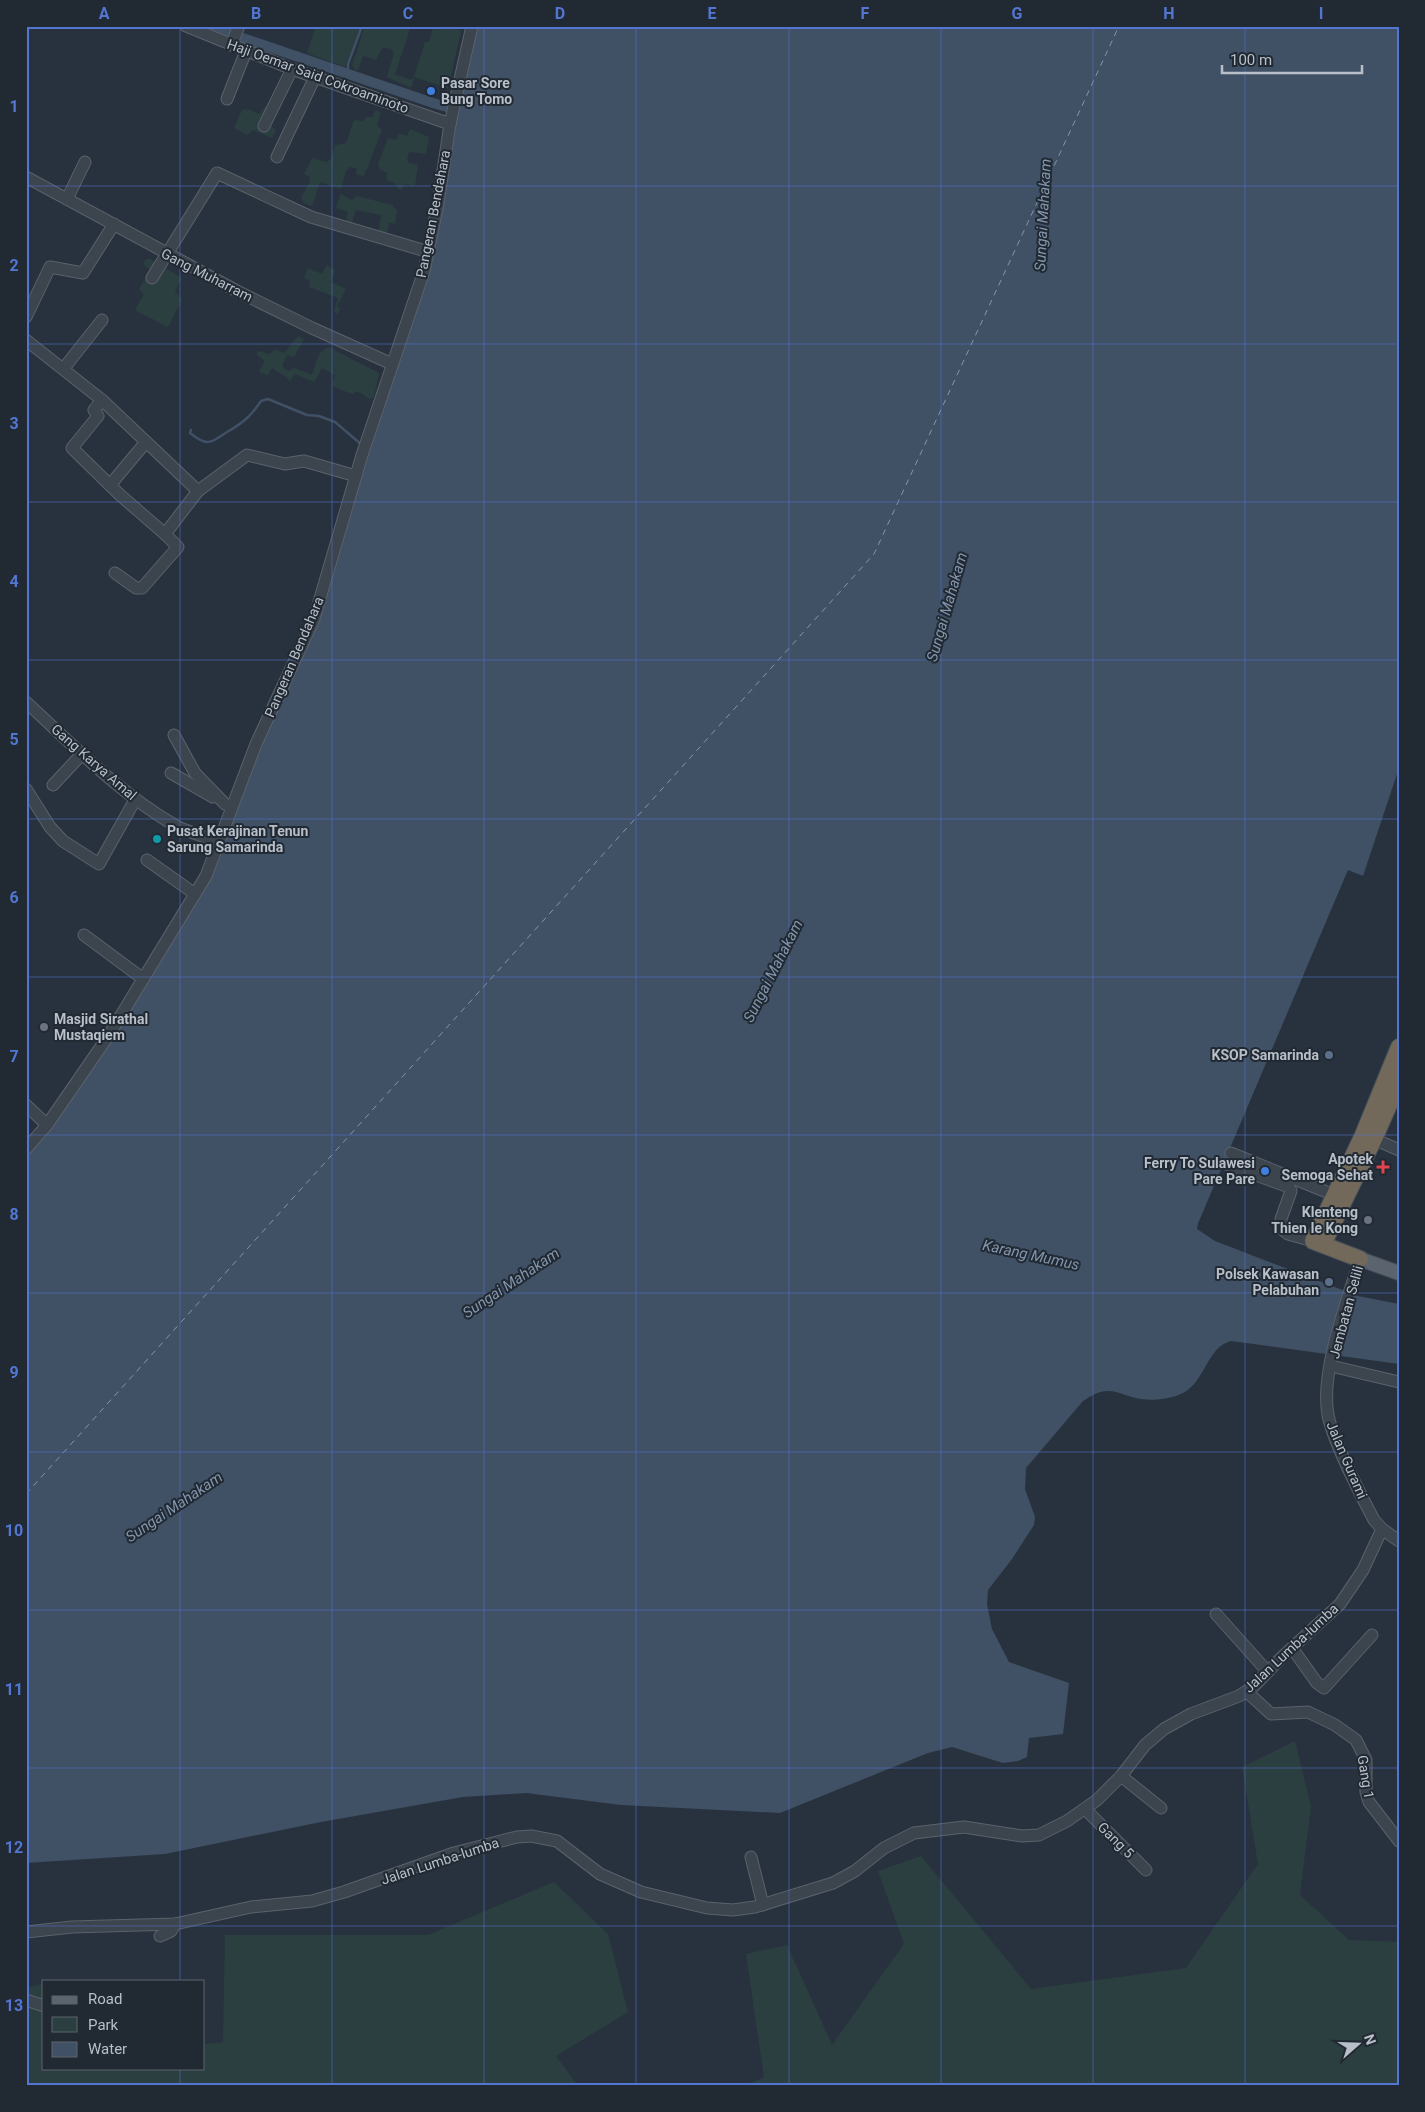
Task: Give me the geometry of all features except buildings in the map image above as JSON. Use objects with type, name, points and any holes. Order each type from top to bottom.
[{"type":"highway","points":[[1318,1243],[1334,1195],[1363,1134],[1399,1047]]},
{"type":"highway","points":[[1318,1243],[1374,1139],[1399,1082]]},
{"type":"highway","points":[[1318,1243],[1360,1259]]},
{"type":"main road","points":[[1360,1259],[1399,1273]]},
{"type":"street","name":"Haji Oemar Said Cokroaminoto","points":[[186,26],[235,36],[246,51],[315,77],[451,121]]},
{"type":"street","name":"Pangeran Bendahara","points":[[26,1149],[47,1125],[109,1035],[142,978],[206,876],[229,806],[314,619],[362,455],[392,364],[411,314],[429,252],[454,102],[472,26]]},
{"type":"street","points":[[226,99],[246,51]]},
{"type":"street","points":[[264,126],[292,69]]},
{"type":"street","points":[[277,156],[315,77]]},
{"type":"street","points":[[67,199],[85,162]]},
{"type":"street","points":[[152,278],[168,255],[215,174],[219,172],[302,214],[429,252]]},
{"type":"street","name":"Gang Muharram","points":[[26,177],[168,255],[312,328],[392,364]]},
{"type":"street","points":[[26,317],[50,267],[83,273],[114,224]]},
{"type":"street","points":[[64,368],[102,320]]},
{"type":"street","points":[[26,340],[64,368],[102,400],[198,491]]},
{"type":"street","points":[[102,400],[94,410],[98,416],[71,447],[178,546],[142,588],[136,588],[115,572]]},
{"type":"street","points":[[110,485],[146,442]]},
{"type":"street","points":[[165,534],[198,491],[250,454],[285,464],[304,462],[356,476]]},
{"type":"street","name":"Gang Karya Amal","points":[[26,702],[104,775],[136,800],[176,826],[218,843]]},
{"type":"street","points":[[174,735],[195,773],[229,806]]},
{"type":"street","points":[[53,784],[82,754]]},
{"type":"street","points":[[171,773],[229,806]]},
{"type":"street","points":[[26,789],[50,827],[63,841],[99,864],[136,800]]},
{"type":"street","points":[[147,860],[195,894]]},
{"type":"street","points":[[84,935],[142,978]]},
{"type":"street","points":[[26,1106],[47,1125]]},
{"type":"street","points":[[1374,1139],[1399,1150]]},
{"type":"street","points":[[1231,1153],[1334,1195]]},
{"type":"street","points":[[1226,1164],[1255,1173],[1290,1188],[1281,1219],[1283,1230],[1288,1234],[1318,1243]]},
{"type":"street","name":"Jembatan Selili","points":[[1332,1361],[1360,1259]]},
{"type":"street","points":[[1332,1361],[1399,1382]]},
{"type":"street","name":"Jalan Gurami","points":[[1332,1361],[1327,1396],[1331,1425],[1368,1509],[1382,1529],[1399,1541]]},
{"type":"street","name":"Jalan Lumba-lumba","points":[[26,1932],[72,1928],[175,1924],[251,1907],[322,1899],[454,1853],[491,1842],[531,1836],[558,1841],[600,1874],[640,1892],[707,1908],[732,1910],[763,1905],[833,1883],[855,1871],[884,1848],[914,1833],[964,1827],[1034,1836],[1051,1830],[1085,1809],[1121,1776],[1146,1745],[1164,1729],[1191,1714],[1247,1692],[1267,1671],[1321,1623],[1345,1597],[1363,1570],[1382,1529]]},
{"type":"street","points":[[1216,1614],[1267,1671]]},
{"type":"street","points":[[1292,1648],[1317,1683],[1324,1688],[1372,1635]]},
{"type":"street","name":"Gang 1","points":[[1247,1692],[1271,1714],[1308,1712],[1335,1725],[1356,1740],[1366,1760],[1366,1792],[1369,1802],[1399,1841]]},
{"type":"street","points":[[1121,1776],[1162,1808]]},
{"type":"street","name":"Gang 5","points":[[1085,1809],[1146,1870]]},
{"type":"street","points":[[751,1857],[763,1905]]},
{"type":"street","points":[[160,1936],[171,1931],[175,1924]]},
{"type":"street","points":[[26,2000],[42,2005]]},
{"type":"green space","points":[[316,26],[361,26],[345,67],[307,53]]},
{"type":"green space","points":[[365,26],[411,26],[395,74],[411,80],[414,78],[411,88],[387,77],[394,53],[392,50],[383,47],[376,60],[363,56],[358,70],[355,70],[352,65]]},
{"type":"green space","points":[[429,26],[456,26],[456,29],[461,31],[448,88],[414,77],[425,42],[429,42],[433,28]]},
{"type":"green space","points":[[266,106],[269,107],[270,126],[276,130],[272,138],[253,130],[247,135],[234,128],[242,110],[248,109],[259,114]]},
{"type":"green space","points":[[375,110],[381,112],[377,125],[382,130],[364,176],[357,175],[356,168],[350,167],[346,171],[341,189],[320,182],[312,206],[304,203],[301,198],[310,177],[304,174],[312,158],[326,162],[330,160],[335,145],[346,143],[354,120],[363,121],[367,117],[373,117]]},
{"type":"green space","points":[[410,129],[429,137],[426,154],[409,152],[407,160],[409,163],[418,165],[415,186],[405,184],[401,190],[398,189],[395,183],[386,180],[387,173],[379,169],[378,164],[388,138],[396,140],[399,134],[407,136]]},
{"type":"green space","points":[[341,194],[352,200],[356,196],[393,205],[397,210],[395,224],[389,222],[387,234],[378,233],[381,215],[356,210],[351,225],[346,222],[348,212],[336,208]]},
{"type":"green space","points":[[146,259],[150,259],[182,278],[175,291],[182,300],[168,327],[135,310],[144,294],[139,289],[150,270],[143,264]]},
{"type":"green space","points":[[327,265],[335,270],[331,282],[346,289],[337,306],[340,309],[337,314],[334,311],[338,298],[309,287],[310,281],[304,277],[308,268],[322,274]]},
{"type":"green space","points":[[298,336],[304,339],[294,357],[287,355],[282,366],[284,368],[288,371],[294,368],[312,375],[319,354],[328,347],[379,373],[374,397],[370,399],[357,391],[352,394],[332,386],[335,375],[322,368],[314,382],[295,374],[289,382],[288,378],[272,368],[268,375],[259,372],[265,361],[257,355],[258,351],[270,354],[275,349],[284,353]]},
{"type":"green space","points":[[1295,1741],[1311,1806],[1300,1895],[1349,1940],[1399,1942],[1399,2086],[745,2086],[764,2077],[746,1954],[787,1945],[832,2045],[904,1944],[878,1871],[921,1856],[1031,1989],[1186,1968],[1258,1864],[1242,1767]]},
{"type":"green space","points":[[554,1882],[608,1934],[628,2012],[556,2056],[578,2086],[26,2086],[26,1988],[42,1984],[42,2070],[205,2070],[205,2044],[223,2042],[225,1935],[428,1935]]},
{"type":"water","points":[[475,26],[1399,26],[1399,768],[1363,876],[1348,871],[1197,1229],[1215,1241],[1358,1296],[1399,1304],[1399,1364],[1231,1341],[1216,1350],[1196,1381],[1190,1388],[1179,1395],[1146,1400],[1112,1391],[1104,1391],[1083,1401],[1026,1468],[1025,1489],[1035,1517],[1034,1525],[1012,1559],[988,1590],[987,1604],[992,1629],[1009,1662],[1069,1683],[1063,1734],[1029,1738],[1027,1757],[1018,1761],[1003,1763],[952,1747],[928,1753],[780,1813],[621,1805],[526,1793],[463,1797],[321,1822],[165,1854],[26,1863],[26,1154],[70,1100],[221,841],[331,572],[412,314]]},
{"type":"pier","points":[[1348,870],[1363,876],[1362,879],[1349,874],[1200,1225],[1198,1224]]},
{"type":"waterway","points":[[208,26],[461,111]]},
{"type":"waterway","points":[[348,72],[348,64],[362,26]]},
{"type":"waterway","points":[[191,430],[190,433],[196,438],[206,442],[213,441],[242,422],[261,401],[268,399],[307,415],[319,416],[335,422],[362,445]]},
{"type":"ferry route","points":[[26,1494],[874,554],[1119,26]]},
{"type":"place","name":"Pasar Sore Bung Tomo","points":[[431,91]]},
{"type":"place","name":"Pusat Kerajinan Tenun Sarung Samarinda","points":[[157,839]]},
{"type":"place","name":"Masjid Sirathal Mustaqiem","points":[[44,1027]]},
{"type":"place","name":"KSOP Samarinda","points":[[1329,1055]]},
{"type":"place","name":"Apotek Semoga Sehat","points":[[1383,1167]]},
{"type":"place","name":"Ferry To Sulawesi Pare Pare","points":[[1265,1171]]},
{"type":"place","name":"Klenteng Thien Ie Kong","points":[[1368,1220]]},
{"type":"place","name":"Polsek Kawasan Pelabuhan","points":[[1329,1282]]},
{"type":"water label","name":"Sungai Mahakam","points":[[1043,215]]},
{"type":"water label","name":"Sungai Mahakam","points":[[947,607]]},
{"type":"water label","name":"Sungai Mahakam","points":[[773,971]]},
{"type":"water label","name":"Karang Mumus","points":[[1031,1255]]},
{"type":"water label","name":"Sungai Mahakam","points":[[511,1283]]},
{"type":"water label","name":"Sungai Mahakam","points":[[174,1507]]}]
